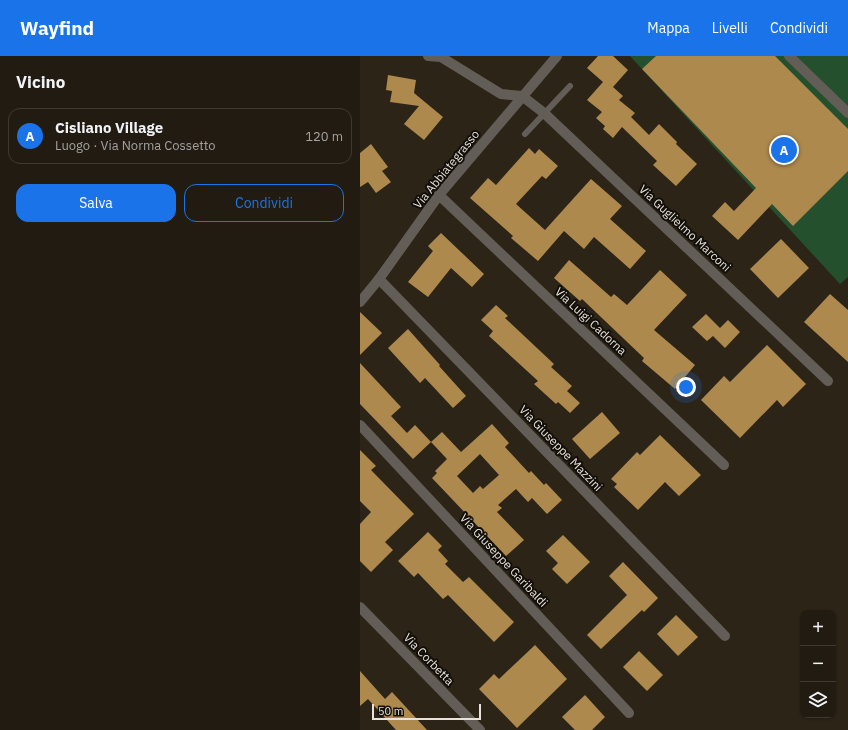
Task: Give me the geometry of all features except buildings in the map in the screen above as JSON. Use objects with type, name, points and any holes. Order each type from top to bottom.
[{"type":"street","points":[[428,56],[441,57],[501,94],[522,96]]},
{"type":"street","name":"Via Abbiategrasso","points":[[360,302],[379,279],[439,195],[557,56]]},
{"type":"street","points":[[789,56],[848,113]]},
{"type":"street","points":[[797,56],[848,105]]},
{"type":"street","name":"Via Guglielmo Marconi","points":[[522,96],[544,113],[828,381]]},
{"type":"street","name":"Via Luigi Cadorna","points":[[439,195],[724,465]]},
{"type":"street","name":"Via Giuseppe Mazzini","points":[[379,279],[725,636]]},
{"type":"street","name":"Via Giuseppe Garibaldi","points":[[360,425],[629,713]]},
{"type":"street","name":"Via Corbetta","points":[[360,607],[480,730]]},
{"type":"lane","points":[[525,134],[570,86]]},
{"type":"green space","points":[[630,56],[848,56],[848,277],[840,284]]},
{"type":"place","name":"Cisliano Village","points":[[784,150]]}]
